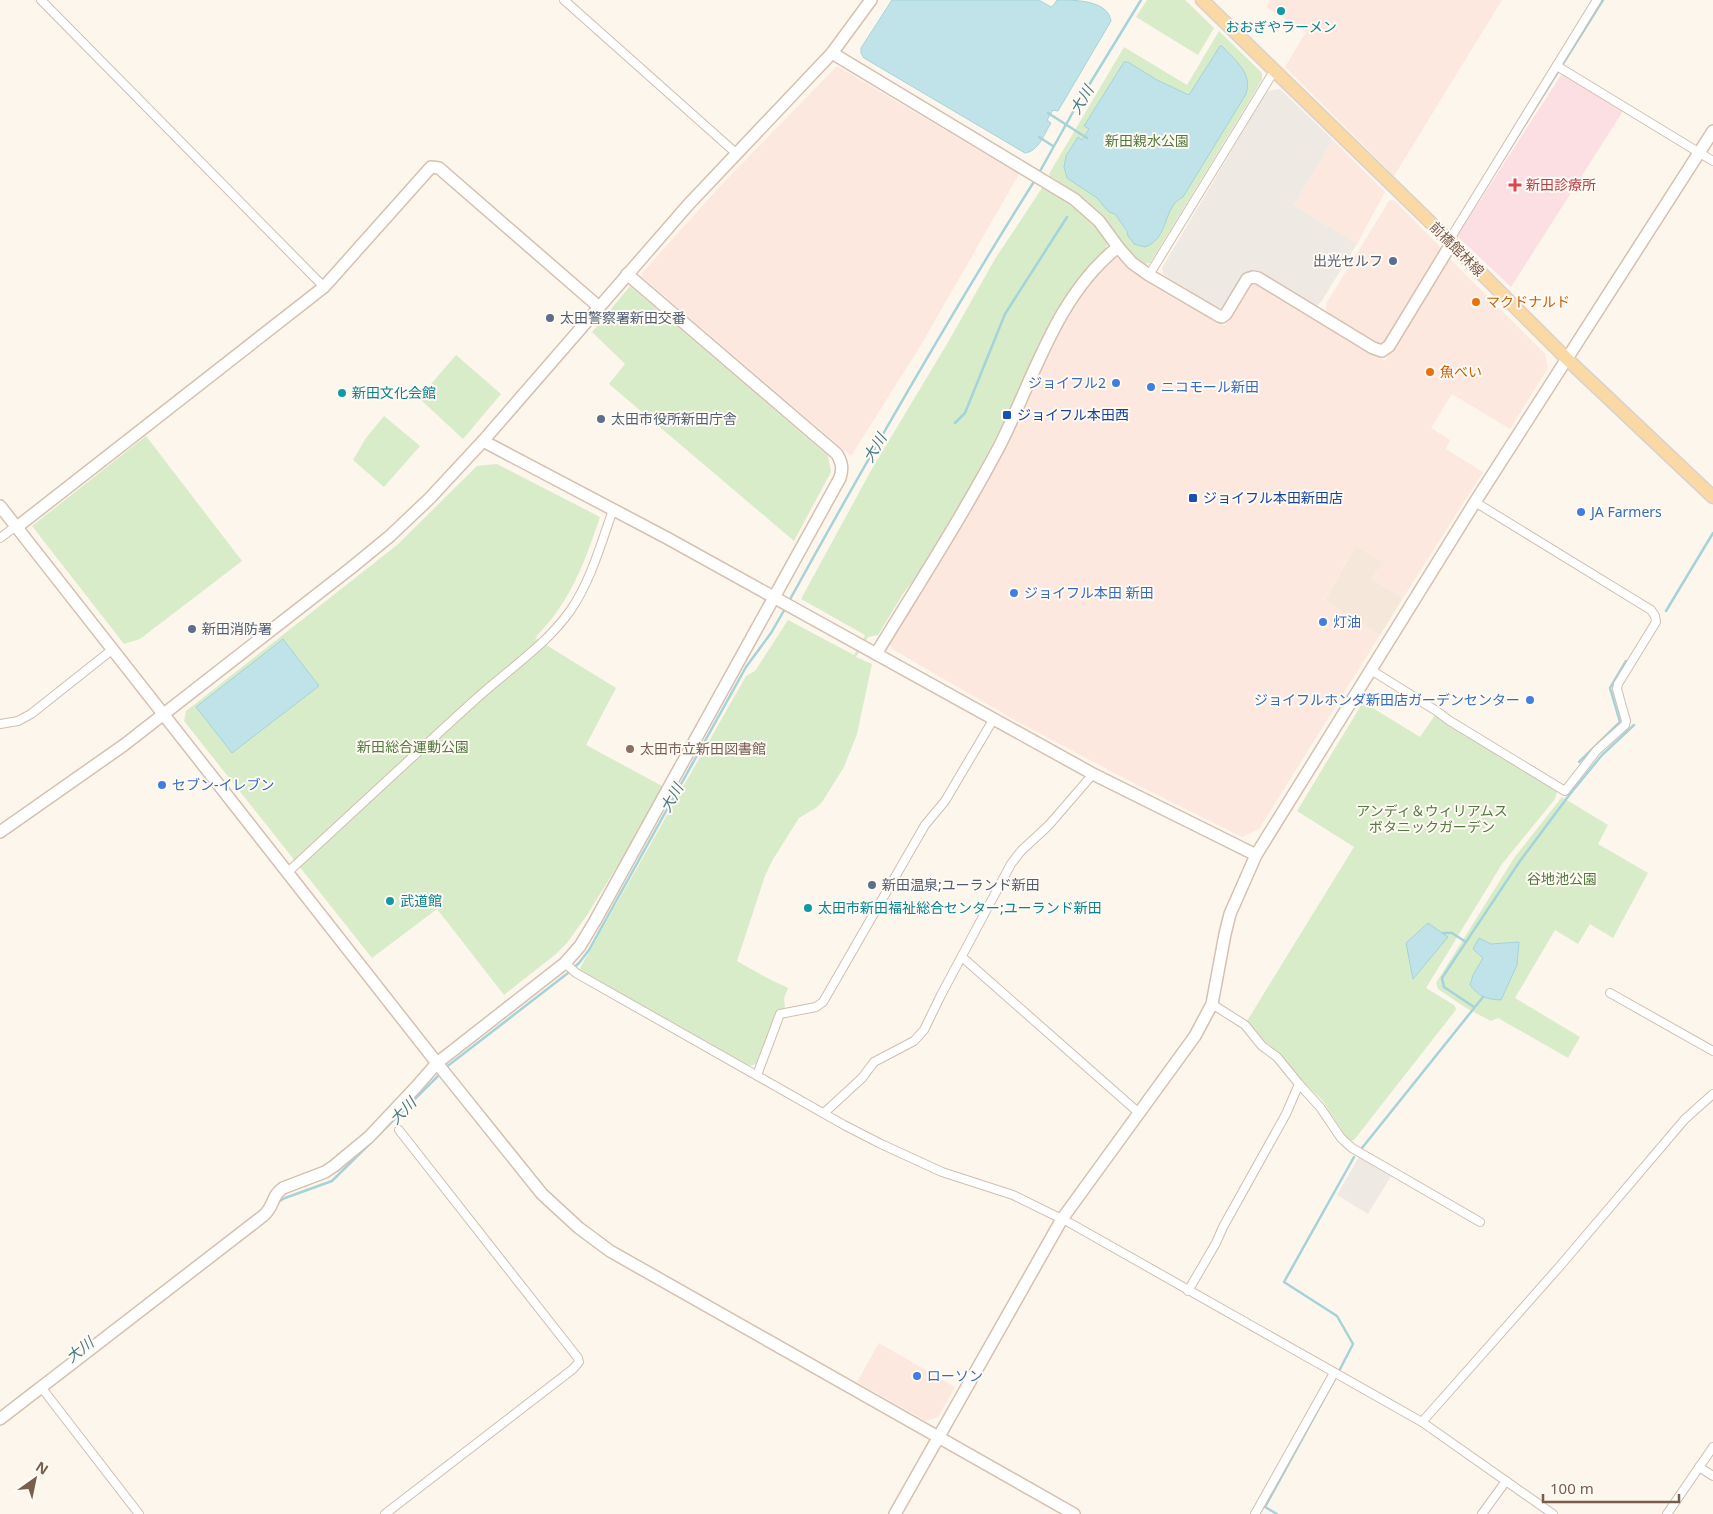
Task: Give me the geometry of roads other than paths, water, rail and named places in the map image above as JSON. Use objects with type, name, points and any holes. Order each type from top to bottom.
[{"type":"main road","name":"前橋館林線","points":[[1202,0],[1567,358],[1713,497]]},
{"type":"street","points":[[41,0],[324,287]]},
{"type":"street","points":[[564,0],[737,154]]},
{"type":"street","points":[[0,832],[124,745],[390,536],[430,498],[483,441],[688,205],[832,54],[872,0]]},
{"type":"street","points":[[832,54],[1027,170],[1086,208],[1132,263],[1215,314],[1222,316],[1226,314],[1247,279],[1258,278],[1372,348],[1382,351],[1389,346],[1451,244],[1453,234],[1597,0]]},
{"type":"street","points":[[1557,66],[1713,161]]},
{"type":"street","points":[[1149,275],[1274,71]]},
{"type":"street","points":[[895,1514],[1062,1219],[1195,1036],[1212,1004],[1230,914],[1256,855],[1475,502],[1713,131]]},
{"type":"street","points":[[0,538],[324,287],[428,168],[434,166],[439,168],[599,307]]},
{"type":"street","points":[[876,654],[992,459],[1060,318],[1088,276],[1118,247]]},
{"type":"street","points":[[0,1419],[263,1216],[271,1209],[278,1192],[283,1188],[325,1172],[339,1162],[442,1069],[565,963],[580,946],[595,921],[778,600],[840,478],[843,467],[841,461],[837,454],[628,274]]},
{"type":"street","points":[[483,441],[778,600],[1092,774],[1256,855]]},
{"type":"street","points":[[1371,670],[1565,791],[1597,750],[1624,725],[1626,721],[1617,689],[1618,684],[1656,622],[1651,610],[1475,502]]},
{"type":"street","points":[[0,506],[542,1194],[580,1228],[610,1251],[1074,1514]]},
{"type":"street","points":[[288,872],[477,698],[541,643],[561,622],[577,600],[589,575],[613,510]]},
{"type":"street","points":[[0,724],[18,721],[31,714],[112,649]]},
{"type":"street","points":[[757,1075],[780,1014],[816,1006],[823,1002],[925,825],[945,801],[993,720]]},
{"type":"street","points":[[824,1114],[862,1078],[874,1062],[914,1042],[928,1025],[941,995],[1011,864],[1021,851],[1049,825],[1092,774]]},
{"type":"street","points":[[962,956],[1139,1113]]},
{"type":"street","points":[[565,963],[576,973],[824,1114],[881,1144],[942,1172],[1013,1195],[1062,1219],[1422,1422],[1553,1514]]},
{"type":"street","points":[[1610,993],[1713,1051]]},
{"type":"street","points":[[1212,1004],[1245,1025],[1262,1046],[1278,1057],[1320,1107],[1341,1138],[1352,1148],[1480,1222]]},
{"type":"street","points":[[1188,1291],[1286,1114],[1299,1084]]},
{"type":"street","points":[[1422,1422],[1585,1237],[1685,1119],[1713,1094]]},
{"type":"street","points":[[385,1514],[565,1375],[579,1362],[578,1358],[399,1130]]},
{"type":"street","points":[[1255,1514],[1334,1373]]},
{"type":"street","points":[[41,1387],[139,1514]]},
{"type":"street","points":[[1667,1514],[1713,1447]]},
{"type":"street","points":[[1699,1467],[1713,1476]]},
{"type":"street","points":[[1482,1514],[1506,1482]]},
{"type":"water","points":[[892,0],[1039,0],[1051,7],[1057,0],[1073,0],[1097,5],[1109,14],[1111,21],[1058,111],[1053,110],[1047,120],[1051,123],[1038,146],[1025,153],[864,58],[861,48]]},
{"type":"water","points":[[1220,46],[1242,67],[1247,79],[1246,94],[1183,197],[1172,208],[1159,237],[1145,247],[1134,244],[1115,214],[1109,212],[1097,198],[1067,178],[1064,167],[1066,156],[1078,137],[1082,140],[1089,129],[1084,126],[1124,62],[1128,62],[1157,80],[1189,95]]},
{"type":"water","points":[[283,639],[319,686],[232,753],[196,707]]},
{"type":"water","points":[[1428,923],[1448,937],[1413,979],[1406,943]]},
{"type":"water","points":[[1479,938],[1491,944],[1519,942],[1517,965],[1501,1000],[1483,997],[1470,985],[1473,975],[1483,958],[1473,949]]},
{"type":"waterway","name":"大川","points":[[1039,173],[1078,103],[1141,0]]},
{"type":"waterway","points":[[1499,166],[1603,0]]},
{"type":"waterway","name":"大川","points":[[1048,113],[1087,138]]},
{"type":"waterway","points":[[1039,137],[1053,146]]},
{"type":"waterway","name":"大川","points":[[788,603],[908,390],[1035,180]]},
{"type":"waterway","points":[[955,423],[965,413],[1005,314],[1067,217]]},
{"type":"waterway","points":[[1666,611],[1713,533]]},
{"type":"waterway","name":"大川","points":[[445,1068],[568,973],[589,950],[746,667],[771,633],[786,607]]},
{"type":"waterway","points":[[1579,762],[1620,722],[1610,688],[1626,661]]},
{"type":"waterway","points":[[1474,1007],[1444,987],[1442,978],[1520,861],[1570,794],[1602,755],[1634,725]]},
{"type":"waterway","points":[[1443,933],[1452,933],[1466,942]]},
{"type":"waterway","points":[[1362,1148],[1483,997]]},
{"type":"waterway","name":"大川","points":[[278,1202],[332,1181],[440,1074]]},
{"type":"waterway","points":[[1338,1373],[1353,1344],[1337,1316],[1284,1282],[1354,1157]]},
{"type":"waterway","points":[[1277,1514],[1265,1507],[1336,1377]]},
{"type":"waterway","name":"大川","points":[[0,1412],[36,1384]]},
{"type":"place","name":"おおぎやラーメン","points":[[1281,11]]},
{"type":"place","name":"新田診療所","points":[[1515,185]]},
{"type":"place","name":"出光セルフ","points":[[1393,261]]},
{"type":"place","name":"マクドナルド","points":[[1476,302]]},
{"type":"place","name":"太田警察署新田交番","points":[[550,318]]},
{"type":"place","name":"魚べい","points":[[1430,372]]},
{"type":"place","name":"ジョイフル2","points":[[1116,383]]},
{"type":"place","name":"ニコモール新田","points":[[1151,387]]},
{"type":"place","name":"新田文化会館","points":[[342,393]]},
{"type":"place","name":"ジョイフル本田西","points":[[1007,415]]},
{"type":"place","name":"太田市役所新田庁舎","points":[[601,419]]},
{"type":"place","name":"ジョイフル本田新田店","points":[[1193,498]]},
{"type":"place","name":"JA Farmers","points":[[1581,512]]},
{"type":"place","name":"ジョイフル本田 新田","points":[[1014,593]]},
{"type":"place","name":"灯油","points":[[1323,622]]},
{"type":"place","name":"新田消防署","points":[[192,629]]},
{"type":"place","name":"ジョイフルホンダ新田店ガーデンセンター","points":[[1530,700]]},
{"type":"place","name":"太田市立新田図書館","points":[[630,749]]},
{"type":"place","name":"セブン-イレブン","points":[[162,785]]},
{"type":"place","name":"新田温泉;ユーランド新田","points":[[872,885]]},
{"type":"place","name":"武道館","points":[[390,901]]},
{"type":"place","name":"太田市新田福祉総合センター;ユーランド新田","points":[[808,908]]},
{"type":"place","name":"ローソン","points":[[917,1376]]},
{"type":"park label","name":"新田親水公園","points":[[1147,141]]},
{"type":"park label","name":"新田総合運動公園","points":[[413,747]]},
{"type":"park label","name":"アンディ＆ウィリアムス ボタニックガーデン","points":[[1432,820]]},
{"type":"park label","name":"谷地池公園","points":[[1562,879]]}]
